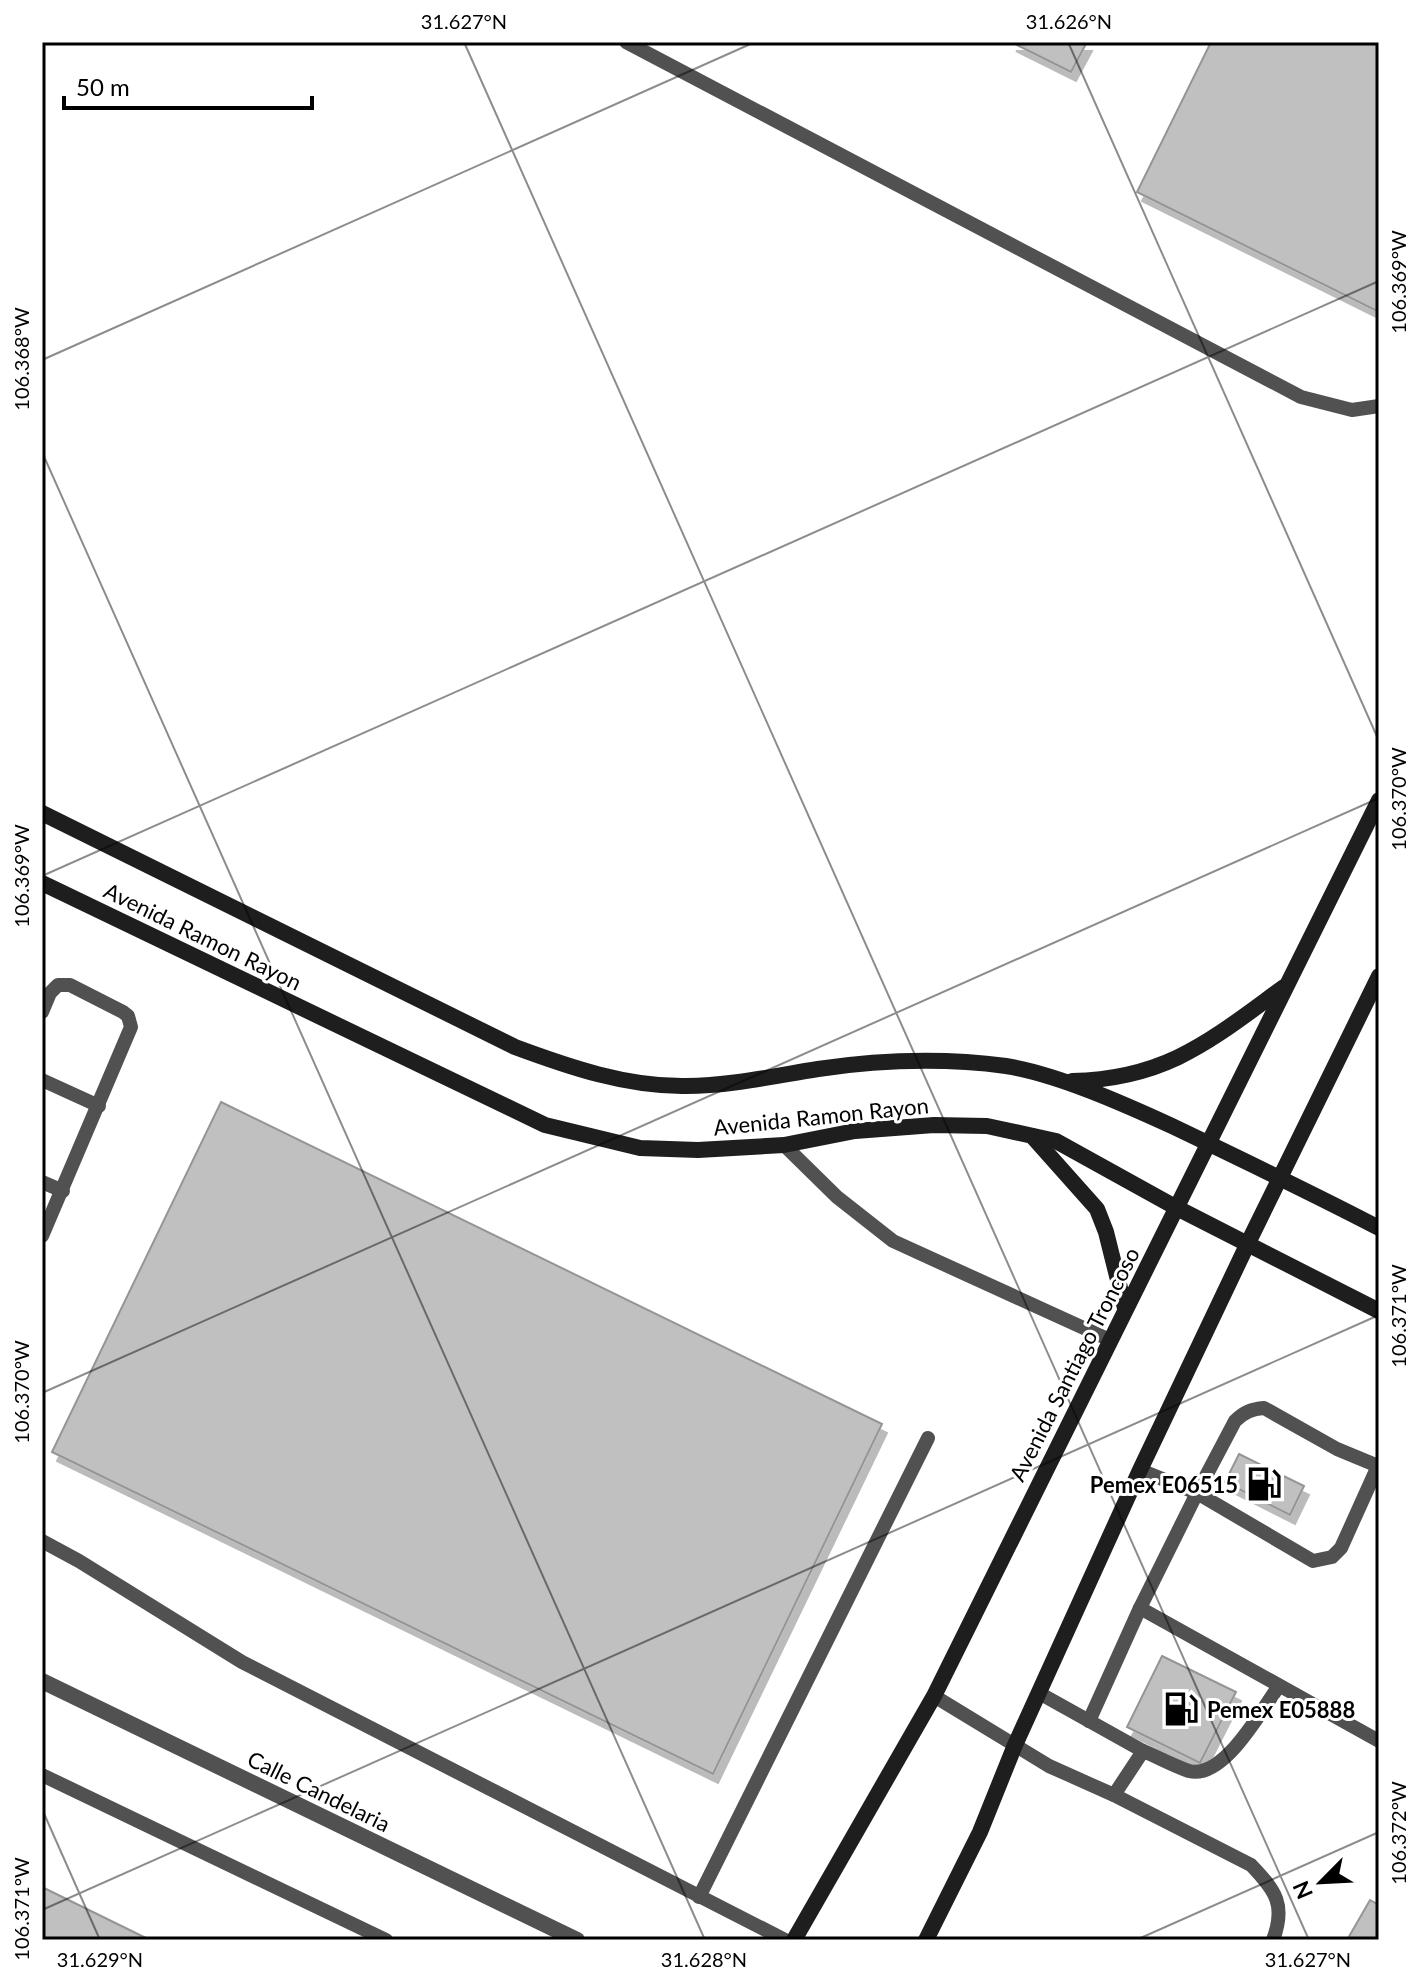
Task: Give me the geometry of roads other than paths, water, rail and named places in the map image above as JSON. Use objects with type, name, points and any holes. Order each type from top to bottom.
[{"type":"main road","name":"Avenida Santiago Troncoso","points":[[794,1940],[934,1696],[1379,800]]},
{"type":"main road","name":"Avenida Ramon Rayon","points":[[42,813],[515,1047],[570,1068],[626,1080],[684,1086],[743,1082],[895,1061],[1008,1067],[1122,1103],[1281,1177],[1379,1228]]},
{"type":"main road","name":"Avenida Ramon Rayon","points":[[42,883],[545,1125],[640,1148],[698,1150],[784,1145],[855,1131],[934,1125],[987,1126],[1056,1141],[1177,1208],[1379,1311]]},
{"type":"main road","points":[[926,1940],[980,1832],[1015,1745],[1140,1470],[1379,977]]},
{"type":"main road","points":[[1060,1081],[1102,1080],[1142,1073],[1175,1059],[1210,1041],[1288,984]]},
{"type":"main road","points":[[1032,1136],[1097,1209],[1106,1232],[1125,1308]]},
{"type":"street","name":"Calle Candelaria","points":[[42,1681],[577,1940]]},
{"type":"lane","points":[[626,42],[1301,397],[1352,410],[1379,406]]},
{"type":"lane","points":[[42,1012],[50,993],[58,985],[70,985],[128,1016],[131,1022],[130,1032],[42,1236]]},
{"type":"lane","points":[[42,1080],[99,1106]]},
{"type":"lane","points":[[784,1145],[837,1197],[893,1241],[1110,1340]]},
{"type":"lane","points":[[42,1182],[63,1191]]},
{"type":"lane","points":[[1089,1721],[1197,1493],[1235,1421],[1243,1413],[1264,1408],[1337,1449],[1378,1465],[1341,1548],[1332,1557],[1313,1561],[1197,1493],[1140,1470]]},
{"type":"lane","points":[[699,1897],[928,1438]]},
{"type":"lane","points":[[42,1541],[242,1662],[785,1940]]},
{"type":"lane","points":[[1140,1608],[1379,1741]]},
{"type":"lane","points":[[1039,1693],[1143,1751],[1191,1772],[1210,1770],[1225,1760],[1279,1686]]},
{"type":"lane","points":[[934,1696],[1049,1766],[1114,1795],[1251,1865],[1267,1881],[1279,1902],[1281,1918],[1273,1940]]},
{"type":"lane","points":[[1114,1795],[1143,1751]]},
{"type":"lane","points":[[42,1775],[386,1940]]},
{"type":"place","name":"Pemex E06515","points":[[1264,1484]]},
{"type":"place","name":"Pemex E05888","points":[[1181,1709]]}]
